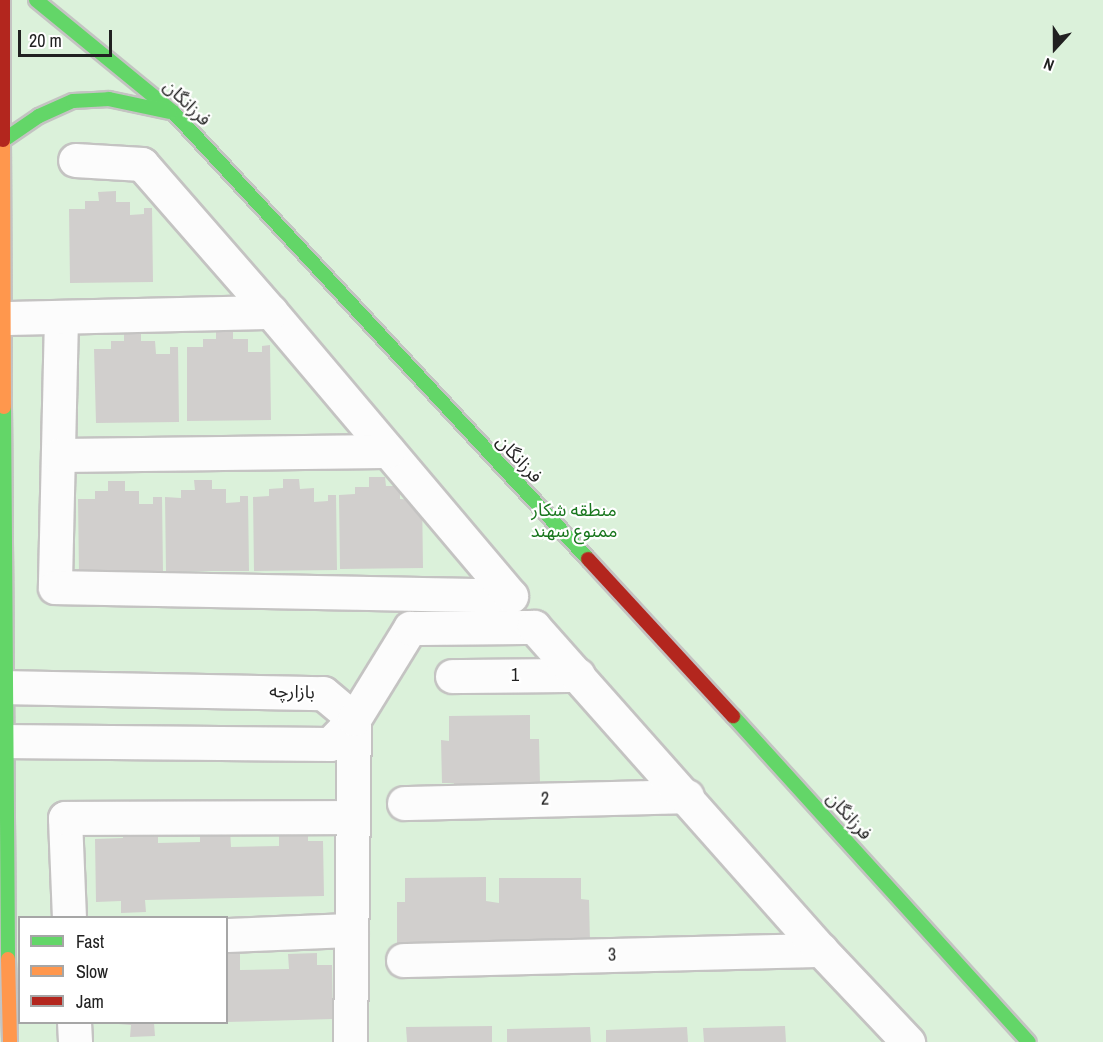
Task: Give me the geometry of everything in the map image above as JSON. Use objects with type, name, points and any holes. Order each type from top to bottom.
[{"type":"main road","points":[[3,0],[0,142],[4,318],[2,741],[4,943],[10,1042]]},
{"type":"main road","name":"فرزانگان","points":[[36,0],[174,113],[821,811],[1029,1042]]},
{"type":"main road","points":[[0,142],[39,116],[74,101],[109,99],[174,113]]},
{"type":"street","points":[[61,317],[56,587],[511,596],[142,164],[75,160]]},
{"type":"street","points":[[4,318],[270,312]]},
{"type":"street","points":[[58,455],[388,450]]},
{"type":"street","points":[[2,741],[330,744],[354,719],[410,628],[534,627],[687,796],[821,950],[908,1042]]},
{"type":"street","name":"1","points":[[452,676],[578,675]]},
{"type":"street","name":"بازارچه","points":[[2,687],[323,693],[354,719]]},
{"type":"street","points":[[350,1042],[354,719]]},
{"type":"street","name":"2","points":[[404,803],[687,796]]},
{"type":"street","points":[[69,916],[65,818],[352,816]]},
{"type":"street","points":[[228,935],[351,930]]},
{"type":"street","name":"3","points":[[403,960],[821,950]]},
{"type":"street","points":[[74,1024],[75,1042]]},
{"type":"green space","name":"منطقه شکار ممنوع سهند","points":[[0,0],[1103,0],[1103,1042],[0,1042]]},
{"type":"building","points":[[116,191],[116,202],[130,202],[130,215],[144,214],[144,208],[152,208],[153,282],[70,283],[69,209],[85,209],[85,201],[99,201],[98,192]]},
{"type":"building","points":[[216,329],[233,329],[233,339],[248,339],[248,352],[262,352],[262,346],[270,345],[271,420],[187,421],[187,347],[203,347],[203,339],[216,339]]},
{"type":"building","points":[[124,331],[141,331],[141,341],[155,341],[156,354],[170,354],[170,347],[178,347],[179,422],[96,423],[94,349],[111,349],[111,341],[124,341]]},
{"type":"building","points":[[369,477],[385,477],[386,486],[400,486],[400,499],[414,500],[422,493],[423,568],[340,569],[339,495],[355,494],[355,487],[369,487]]},
{"type":"building","points":[[283,479],[299,479],[300,489],[314,488],[314,502],[328,501],[328,495],[336,495],[337,570],[254,571],[253,497],[269,496],[269,489],[283,488]]},
{"type":"building","points":[[194,480],[212,480],[212,489],[226,489],[226,503],[240,502],[240,496],[248,496],[249,571],[166,571],[165,497],[181,498],[181,490],[195,490]]},
{"type":"building","points":[[108,481],[125,481],[125,491],[139,491],[139,504],[153,504],[153,497],[162,497],[163,572],[79,573],[78,499],[95,499],[95,491],[108,491]]},
{"type":"building","points":[[530,715],[530,739],[539,739],[540,783],[526,783],[526,790],[507,790],[506,783],[475,783],[475,790],[454,790],[454,783],[442,783],[441,740],[449,741],[449,716]]},
{"type":"building","points":[[123,828],[158,828],[158,843],[200,842],[200,829],[230,829],[231,847],[279,846],[279,830],[308,829],[308,841],[323,841],[324,896],[145,900],[146,912],[121,913],[121,901],[96,902],[95,839],[123,838]]},
{"type":"building","points":[[486,877],[486,901],[499,903],[499,878],[581,878],[581,899],[589,900],[590,942],[397,945],[397,902],[405,902],[405,878]]},
{"type":"building","points":[[240,952],[240,970],[289,969],[288,954],[317,953],[317,965],[332,965],[333,1019],[228,1022],[228,953]]},
{"type":"building","points":[[118,1024],[154,1024],[155,1036],[130,1037],[131,1025]]},
{"type":"building","points":[[492,1026],[492,1042],[407,1042],[406,1027]]},
{"type":"building","points":[[785,1026],[786,1042],[704,1042],[703,1028]]},
{"type":"building","points":[[590,1027],[591,1042],[507,1042],[507,1029]]},
{"type":"building","points":[[687,1027],[688,1042],[606,1042],[606,1030]]},
{"type":"traffic: fast","points":[[36,0],[174,113],[588,559]]},
{"type":"traffic: fast","points":[[1,142],[39,116],[73,101],[109,99],[170,112]]},
{"type":"traffic: fast","points":[[4,407],[8,959]]},
{"type":"traffic: fast","points":[[733,716],[1029,1042]]},
{"type":"traffic: slow","points":[[3,140],[4,407]]},
{"type":"traffic: slow","points":[[8,959],[10,1042]]},
{"type":"traffic: jam","points":[[3,0],[3,140]]},
{"type":"traffic: jam","points":[[588,559],[733,716]]}]
